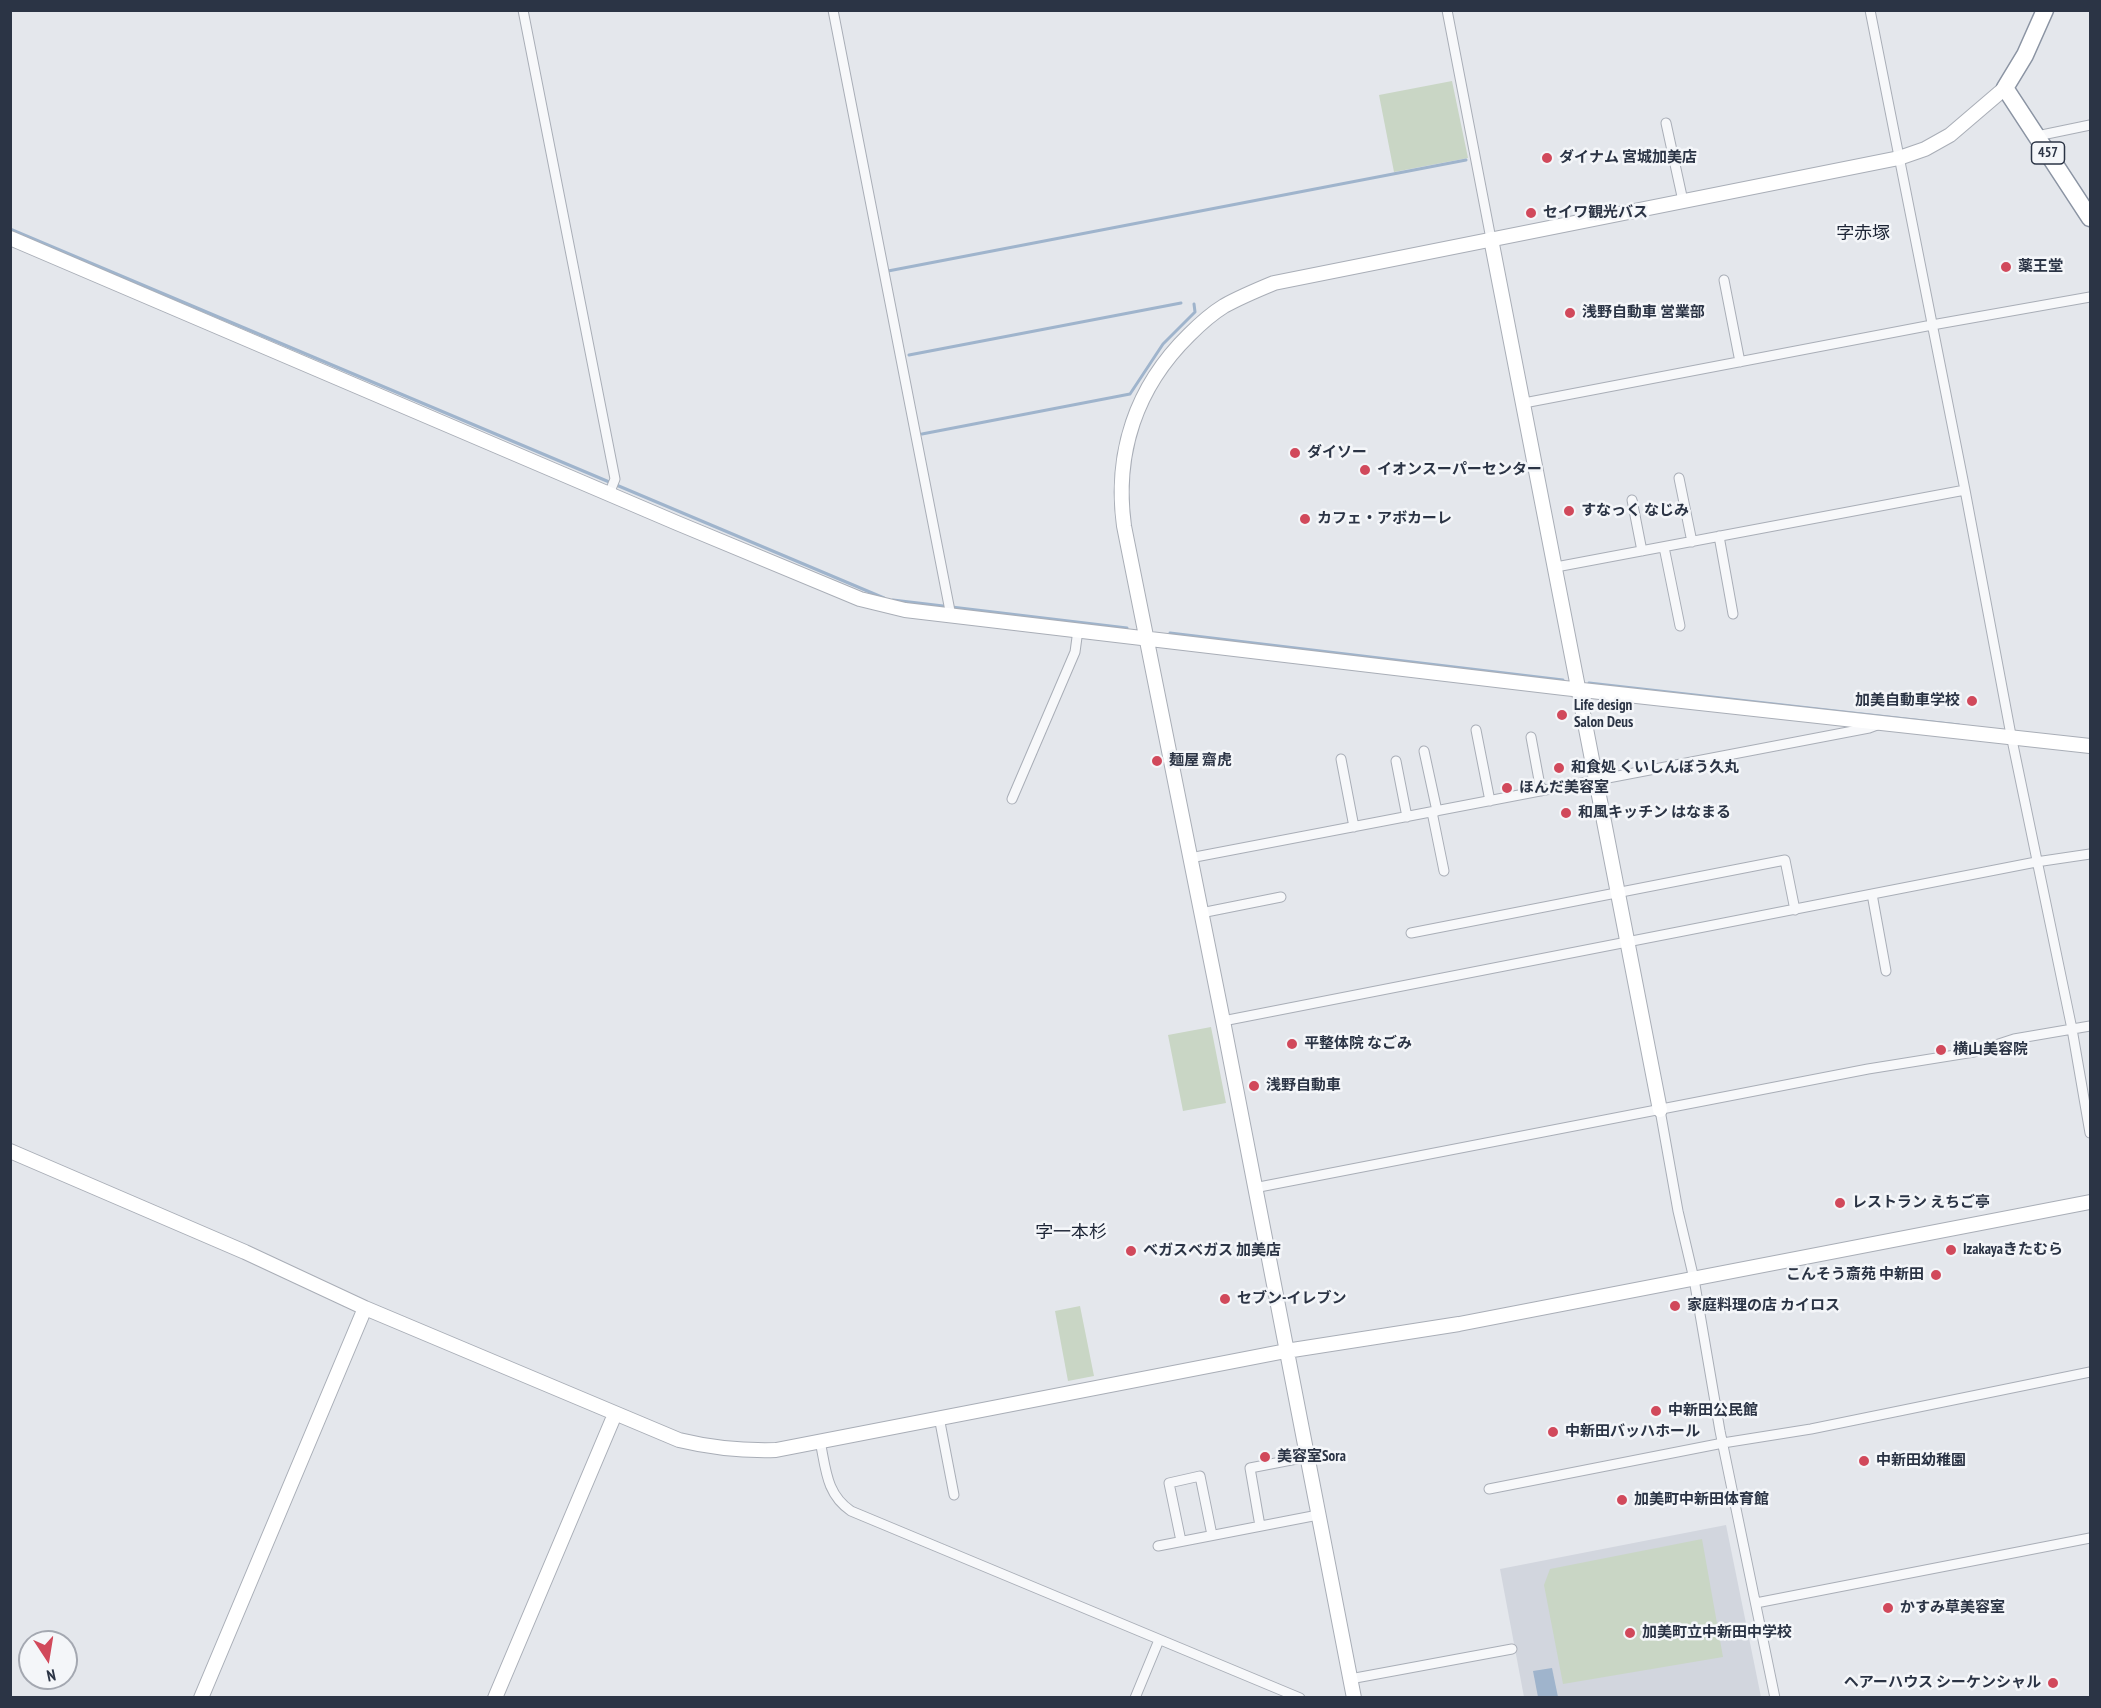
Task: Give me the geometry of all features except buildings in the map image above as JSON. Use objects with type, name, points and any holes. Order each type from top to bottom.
[{"type":"highway","points":[[2005,88],[2025,56],[2045,10]]},
{"type":"highway","name":"457","points":[[2005,88],[2091,218]]},
{"type":"street","points":[[522,10],[615,479],[610,491]]},
{"type":"street","points":[[832,10],[950,609]]},
{"type":"street","points":[[1447,10],[1629,944],[1678,1211],[1694,1279],[1708,1371],[1775,1698]]},
{"type":"street","points":[[1870,10],[2091,1133]]},
{"type":"street","points":[[1354,1698],[1124,526],[1121,482],[1124,454],[1137,411],[1151,383],[1175,350],[1202,323],[1223,307],[1274,283],[1899,158],[1925,149],[1950,135],[2005,88]]},
{"type":"street","points":[[1666,123],[1683,201]]},
{"type":"street","points":[[2037,136],[2091,125]]},
{"type":"street","points":[[10,238],[860,599],[905,610],[950,609],[1147,639],[1579,690],[2011,735],[2091,746]]},
{"type":"street","points":[[1724,280],[1740,362]]},
{"type":"street","points":[[1524,403],[2091,297]]},
{"type":"street","points":[[1679,478],[1692,542]]},
{"type":"street","points":[[1556,567],[1965,490]]},
{"type":"street","points":[[1632,500],[1642,551]]},
{"type":"street","points":[[1719,536],[1733,614]]},
{"type":"street","points":[[1664,547],[1680,626]]},
{"type":"street","points":[[1012,799],[1075,651],[1078,630]]},
{"type":"street","points":[[1190,858],[1869,728],[1881,723]]},
{"type":"street","points":[[1476,730],[1490,801]]},
{"type":"street","points":[[1531,737],[1541,790]]},
{"type":"street","points":[[1424,751],[1444,871]]},
{"type":"street","points":[[1341,759],[1354,827]]},
{"type":"street","points":[[1396,761],[1407,817]]},
{"type":"street","points":[[1223,1022],[1629,944],[2036,862],[2091,854]]},
{"type":"street","points":[[1412,933],[1785,860],[1795,910]]},
{"type":"street","points":[[1872,894],[1886,970]]},
{"type":"street","points":[[1201,913],[1281,897]]},
{"type":"street","points":[[1254,1188],[1868,1069],[1974,1052],[2014,1039],[2091,1026]]},
{"type":"street","points":[[10,1151],[245,1252],[365,1308],[679,1440],[711,1448],[746,1450],[776,1450],[820,1442],[1286,1351],[1459,1324],[2091,1202]]},
{"type":"street","points":[[201,1698],[365,1308]]},
{"type":"street","points":[[1489,1489],[1724,1443],[1801,1431],[2091,1372]]},
{"type":"street","points":[[495,1698],[615,1414]]},
{"type":"street","points":[[939,1418],[954,1495]]},
{"type":"street","points":[[820,1442],[834,1497],[851,1511],[1300,1698]]},
{"type":"street","points":[[1260,1526],[1250,1468],[1306,1457]]},
{"type":"street","points":[[1181,1541],[1169,1483],[1200,1476],[1212,1535]]},
{"type":"street","points":[[1158,1546],[1318,1515]]},
{"type":"street","points":[[1756,1603],[2091,1538]]},
{"type":"street","points":[[1135,1698],[1159,1640]]},
{"type":"street","points":[[1350,1679],[1512,1649]]},
{"type":"shaded area","name":"加美町立中新田中学校","points":[[1726,1525],[1761,1697],[1524,1697],[1500,1569]]},
{"type":"green space","points":[[1452,81],[1468,158],[1394,172],[1379,95]]},
{"type":"green space","points":[[1211,1027],[1226,1103],[1183,1111],[1168,1035]]},
{"type":"green space","points":[[1080,1306],[1094,1376],[1068,1381],[1055,1311]]},
{"type":"green space","points":[[1702,1539],[1723,1657],[1563,1684],[1544,1585],[1550,1569]]},
{"type":"water","points":[[1552,1668],[1558,1697],[1538,1697],[1533,1671]]},
{"type":"waterway","points":[[888,271],[1466,160]]},
{"type":"waterway","points":[[10,229],[884,598]]},
{"type":"waterway","points":[[909,355],[1181,303]]},
{"type":"waterway","points":[[922,434],[1130,394],[1163,344],[1195,312],[1194,304]]},
{"type":"waterway","points":[[893,600],[1127,628]]},
{"type":"waterway","points":[[1170,633],[1563,680]]},
{"type":"waterway","points":[[1589,683],[1959,725]]},
{"type":"place","name":"ダイナム 宮城加美店","points":[[1547,158]]},
{"type":"place","name":"セイワ観光バス","points":[[1531,213]]},
{"type":"place","name":"薬王堂","points":[[2006,267]]},
{"type":"place","name":"浅野自動車 営業部","points":[[1570,313]]},
{"type":"place","name":"ダイソー","points":[[1295,453]]},
{"type":"place","name":"イオンスーパーセンター","points":[[1365,470]]},
{"type":"place","name":"すなっく なじみ","points":[[1569,511]]},
{"type":"place","name":"カフェ・アボカーレ","points":[[1305,519]]},
{"type":"place","name":"加美自動車学校","points":[[1972,701]]},
{"type":"place","name":"Life design Salon Deus","points":[[1562,715]]},
{"type":"place","name":"麺屋 齋虎","points":[[1157,761]]},
{"type":"place","name":"和食処 くいしんぼう久丸","points":[[1559,768]]},
{"type":"place","name":"ほんだ美容室","points":[[1507,788]]},
{"type":"place","name":"和風キッチン はなまる","points":[[1566,813]]},
{"type":"place","name":"平整体院 なごみ","points":[[1292,1044]]},
{"type":"place","name":"横山美容院","points":[[1941,1050]]},
{"type":"place","name":"浅野自動車","points":[[1254,1086]]},
{"type":"place","name":"レストラン えちご亭","points":[[1840,1203]]},
{"type":"place","name":"Izakayaきたむら","points":[[1951,1250]]},
{"type":"place","name":"ベガスベガス 加美店","points":[[1131,1251]]},
{"type":"place","name":"こんそう斎苑 中新田","points":[[1936,1275]]},
{"type":"place","name":"セブン-イレブン","points":[[1225,1299]]},
{"type":"place","name":"家庭料理の店 カイロス","points":[[1675,1306]]},
{"type":"place","name":"中新田公民館","points":[[1656,1411]]},
{"type":"place","name":"中新田バッハホール","points":[[1553,1432]]},
{"type":"place","name":"美容室Sora","points":[[1265,1457]]},
{"type":"place","name":"中新田幼稚園","points":[[1864,1461]]},
{"type":"place","name":"加美町中新田体育館","points":[[1622,1500]]},
{"type":"place","name":"かすみ草美容室","points":[[1888,1608]]},
{"type":"place","name":"加美町立中新田中学校","points":[[1630,1633]]},
{"type":"place","name":"ヘアーハウス シーケンシャル","points":[[2053,1683]]},
{"type":"district","name":"字赤塚","points":[[1863,234]]},
{"type":"district","name":"字一本杉","points":[[1071,1233]]}]
